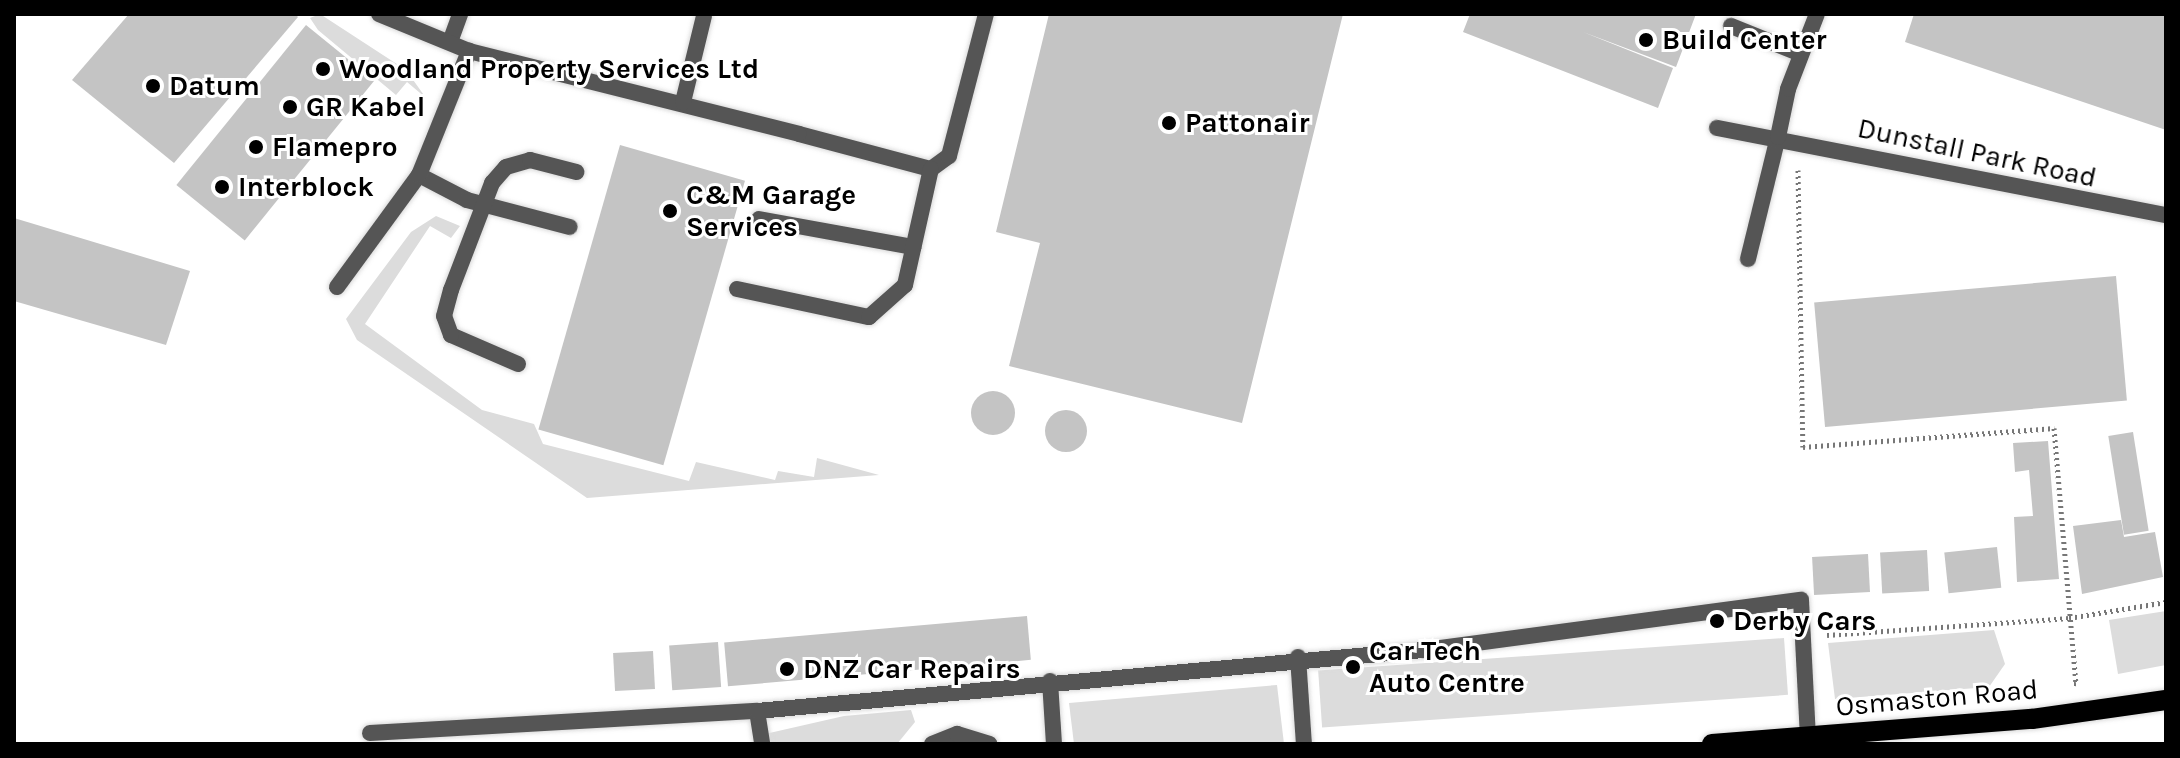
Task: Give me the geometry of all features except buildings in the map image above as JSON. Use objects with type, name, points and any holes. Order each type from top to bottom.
[{"type":"main road","name":"Osmaston Road","points":[[1712,744],[2032,719],[2166,700]]},
{"type":"street","points":[[379,14],[469,51],[683,102],[931,169]]},
{"type":"street","points":[[450,42],[460,14]]},
{"type":"street","points":[[737,289],[869,317],[905,285],[931,169],[949,156],[986,14]]},
{"type":"street","points":[[1748,259],[1801,54],[1817,14]]},
{"type":"street","points":[[683,102],[704,15]]},
{"type":"street","points":[[1731,26],[1801,54]]},
{"type":"street","points":[[337,287],[419,175],[469,51]]},
{"type":"street","name":"Dunstall Park Road","points":[[1717,128],[1804,142],[2166,215]]},
{"type":"street","points":[[518,364],[461,342],[444,316],[485,205],[506,167],[530,160],[576,172]]},
{"type":"street","points":[[419,175],[485,205],[570,227]]},
{"type":"street","points":[[759,219],[913,247]]},
{"type":"street","points":[[370,733],[757,711],[1298,657],[1424,650],[1801,600],[1808,736]]},
{"type":"street","points":[[1298,657],[1304,744]]},
{"type":"street","points":[[1050,681],[1054,744]]},
{"type":"street","points":[[757,711],[762,744]]},
{"type":"street","points":[[932,744],[957,734],[990,744]]},
{"type":"path","points":[[1804,142],[1798,167],[1803,447],[2054,428],[2076,683],[2064,685]]},
{"type":"path","points":[[1802,636],[2069,618],[2166,602]]},
{"type":"shaded area","points":[[320,14],[406,70],[426,98],[407,82],[396,95],[318,30],[310,18]]},
{"type":"shaded area","points":[[436,216],[460,226],[451,238],[430,226],[365,324],[482,410],[534,424],[543,444],[689,481],[696,462],[775,480],[778,471],[814,477],[817,458],[879,475],[587,498],[357,340],[346,319],[411,232]]},
{"type":"shaded area","points":[[2166,611],[2166,665],[2118,674],[2109,620]]},
{"type":"shaded area","points":[[1994,630],[2005,664],[1989,687],[1835,699],[1828,643]]},
{"type":"shaded area","points":[[1784,638],[1788,695],[1322,727],[1318,671]]},
{"type":"shaded area","points":[[1277,685],[1284,744],[1074,744],[1069,703]]},
{"type":"shaded area","points":[[911,710],[915,722],[897,744],[767,744],[765,734],[844,716]]},
{"type":"place","name":"Build Center","points":[[1646,40]]},
{"type":"place","name":"Woodland Property Services Ltd","points":[[323,69]]},
{"type":"place","name":"Datum","points":[[153,86]]},
{"type":"place","name":"GR Kabel","points":[[290,107]]},
{"type":"place","name":"Pattonair","points":[[1169,123]]},
{"type":"place","name":"Flamepro","points":[[256,147]]},
{"type":"place","name":"Interblock","points":[[222,187]]},
{"type":"place","name":"C&M Garage Services","points":[[670,211]]},
{"type":"place","name":"Derby Cars","points":[[1717,621]]},
{"type":"place","name":"Car Tech Auto Centre","points":[[1353,667]]},
{"type":"place","name":"DNZ Car Repairs","points":[[787,669]]}]
